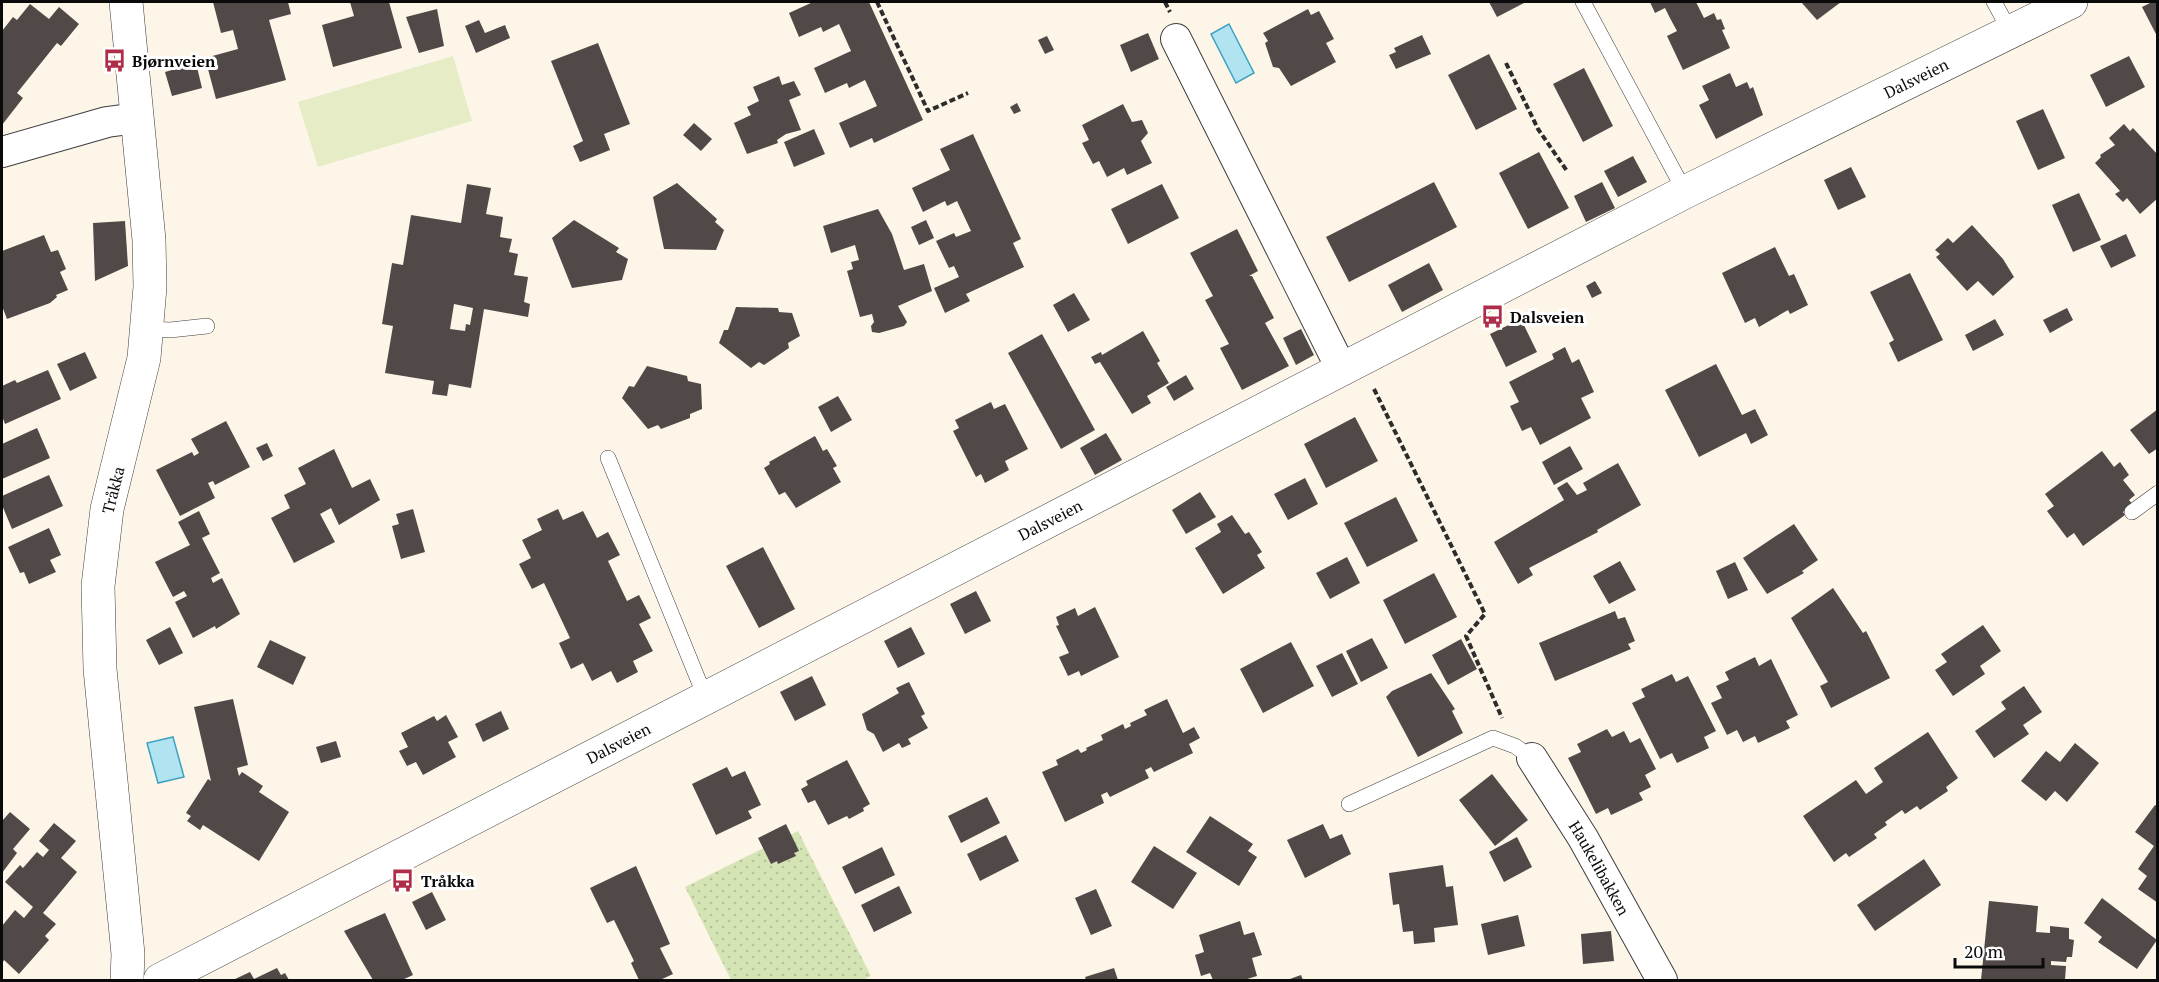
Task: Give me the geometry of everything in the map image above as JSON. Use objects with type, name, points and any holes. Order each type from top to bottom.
[{"type":"street","name":"Tråkka","points":[[126,2],[149,240],[148,328],[136,398],[107,509],[98,586],[100,669],[128,954],[127,981]]},
{"type":"street","name":"Dalsveien","points":[[160,981],[1685,192],[2071,2]]},
{"type":"street","points":[[1176,39],[1342,370]]},
{"type":"street","points":[[2,152],[107,122],[137,118]]},
{"type":"street","name":"Haukelibakken","points":[[1523,752],[1583,838],[1662,981]]},
{"type":"lane","points":[[1583,2],[1685,192]]},
{"type":"lane","points":[[1994,2],[2010,32]]},
{"type":"lane","points":[[148,328],[170,330],[207,326]]},
{"type":"lane","points":[[608,458],[706,699]]},
{"type":"lane","points":[[2132,512],[2157,493]]},
{"type":"lane","points":[[1349,804],[1492,738],[1523,752]]},
{"type":"path","points":[[877,2],[928,111],[968,93]]},
{"type":"path","points":[[1506,63],[1538,129],[1567,171]]},
{"type":"path","points":[[1372,384],[1485,614],[1466,636],[1523,752]]},
{"type":"green space","points":[[453,56],[472,121],[318,167],[298,102]]},
{"type":"green space","points":[[798,831],[871,976],[863,980],[731,980],[685,887]]},
{"type":"water","points":[[1229,24],[1254,73],[1236,83],[1211,34]]},
{"type":"water","points":[[173,737],[184,777],[158,783],[147,743]]},
{"type":"building","points":[[213,2],[288,2],[291,14],[269,20],[286,80],[216,99],[205,58],[238,49],[233,30],[221,33]]},
{"type":"building","points":[[350,2],[389,2],[402,48],[333,67],[322,25],[354,16]]},
{"type":"building","points":[[813,2],[869,2],[923,120],[874,143],[872,138],[850,148],[839,123],[877,106],[865,80],[849,88],[847,83],[825,93],[814,68],[851,51],[839,24],[823,32],[821,27],[799,37],[789,13]]},
{"type":"building","points":[[1489,2],[1526,2],[1497,17]]},
{"type":"building","points":[[1650,2],[1696,2],[1704,18],[1714,13],[1717,20],[1721,19],[1725,29],[1722,30],[1730,48],[1683,70],[1667,36],[1677,31],[1665,8],[1655,13]]},
{"type":"building","points":[[1801,2],[1841,2],[1817,20]]},
{"type":"building","points":[[2158,2],[2158,38],[2142,7]]},
{"type":"building","points":[[30,4],[49,19],[59,7],[79,24],[61,46],[57,43],[17,93],[23,98],[2,125],[2,31],[13,17],[17,20]]},
{"type":"building","points":[[437,9],[444,46],[419,53],[406,17]]},
{"type":"building","points":[[1308,9],[1311,15],[1319,11],[1334,39],[1326,43],[1336,62],[1291,86],[1279,68],[1273,67],[1265,43],[1268,41],[1263,33]]},
{"type":"building","points":[[479,20],[485,33],[505,25],[510,38],[476,53],[465,26]]},
{"type":"building","points":[[1148,33],[1159,59],[1131,72],[1120,45]]},
{"type":"building","points":[[1422,35],[1431,54],[1396,69],[1389,55],[1396,52],[1394,48]]},
{"type":"building","points":[[1047,36],[1054,50],[1045,54],[1038,40]]},
{"type":"building","points":[[598,43],[630,124],[604,134],[610,150],[580,162],[573,146],[583,141],[551,61]]},
{"type":"building","points":[[1489,54],[1517,109],[1476,130],[1448,75]]},
{"type":"building","points":[[2129,56],[2145,87],[2106,107],[2090,75]]},
{"type":"building","points":[[196,63],[202,88],[172,96],[165,72]]},
{"type":"building","points":[[1584,68],[1613,126],[1583,142],[1553,84]]},
{"type":"building","points":[[1730,73],[1736,87],[1747,82],[1750,89],[1753,87],[1763,115],[1716,139],[1699,105],[1709,100],[1702,86]]},
{"type":"building","points":[[779,76],[782,85],[794,81],[801,95],[789,100],[801,130],[786,134],[777,140],[778,143],[747,154],[734,123],[751,115],[747,107],[759,101],[753,87]]},
{"type":"building","points":[[1017,103],[1021,111],[1014,114],[1010,107]]},
{"type":"building","points":[[1123,104],[1132,122],[1142,120],[1148,133],[1141,141],[1152,163],[1127,175],[1124,168],[1107,177],[1099,161],[1093,164],[1082,143],[1089,140],[1082,125]]},
{"type":"building","points":[[2043,109],[2065,158],[2038,170],[2016,121]]},
{"type":"building","points":[[694,123],[712,139],[701,151],[683,135]]},
{"type":"building","points":[[2124,124],[2130,131],[2133,128],[2158,155],[2158,198],[2140,214],[2127,198],[2123,202],[2115,194],[2120,191],[2095,163],[2101,157],[2100,155],[2115,145],[2109,138]]},
{"type":"building","points":[[814,129],[825,154],[794,167],[784,142]]},
{"type":"building","points":[[973,134],[1021,239],[1013,243],[1024,267],[966,294],[970,301],[945,313],[934,288],[959,277],[954,266],[949,268],[936,241],[954,233],[956,237],[971,231],[957,201],[947,206],[945,201],[923,212],[912,188],[950,170],[940,149]]},
{"type":"building","points":[[1539,152],[1569,208],[1528,229],[1499,173]]},
{"type":"building","points":[[1633,156],[1647,182],[1618,197],[1604,171]]},
{"type":"building","points":[[1851,167],[1866,197],[1838,210],[1824,180]]},
{"type":"building","points":[[1434,182],[1457,227],[1349,282],[1326,237]]},
{"type":"building","points":[[1602,182],[1615,208],[1586,222],[1574,196]]},
{"type":"building","points":[[677,183],[717,219],[715,222],[724,230],[716,250],[664,249],[653,197]]},
{"type":"building","points":[[467,184],[491,188],[486,214],[503,217],[500,237],[512,239],[509,252],[518,254],[514,275],[528,277],[524,302],[530,304],[528,317],[484,309],[471,388],[449,384],[447,396],[432,394],[434,381],[385,373],[393,326],[382,324],[392,263],[403,265],[411,215],[461,223]],"holes":[[[454,304],[473,308],[470,325],[466,324],[465,331],[450,329]]]},
{"type":"building","points":[[1162,184],[1179,218],[1128,244],[1111,209]]},
{"type":"building","points":[[2079,193],[2101,240],[2073,252],[2052,205]]},
{"type":"building","points":[[878,209],[892,234],[904,270],[924,264],[932,291],[898,306],[907,322],[904,326],[879,333],[872,332],[871,326],[874,322],[872,314],[860,317],[847,271],[853,269],[851,262],[859,260],[855,245],[831,253],[823,226]]},
{"type":"building","points":[[574,220],[619,248],[616,252],[628,259],[622,280],[572,288],[552,238]]},
{"type":"building","points":[[926,220],[934,238],[919,245],[911,227]]},
{"type":"building","points":[[125,221],[128,266],[95,281],[93,223]]},
{"type":"building","points":[[1972,225],[2003,259],[2014,277],[1993,296],[1978,281],[1967,291],[1936,257],[1940,254],[1935,250],[1948,238],[1953,243]]},
{"type":"building","points":[[1237,229],[1258,271],[1249,276],[1252,276],[1274,318],[1265,323],[1289,366],[1242,390],[1220,348],[1229,344],[1205,300],[1213,296],[1190,253]]},
{"type":"building","points":[[2126,234],[2136,256],[2111,268],[2100,246]]},
{"type":"building","points":[[44,235],[51,252],[58,250],[66,269],[60,272],[68,290],[56,295],[57,297],[50,303],[7,319],[2,306],[2,251]]},
{"type":"building","points":[[1775,247],[1789,276],[1794,274],[1808,305],[1790,314],[1788,310],[1759,327],[1755,318],[1745,323],[1722,273]]},
{"type":"building","points":[[1429,263],[1443,290],[1402,312],[1388,285]]},
{"type":"building","points":[[1910,273],[1943,340],[1898,362],[1889,343],[1894,340],[1870,292]]},
{"type":"building","points":[[1595,281],[1602,293],[1592,298],[1586,286]]},
{"type":"building","points":[[1074,293],[1090,320],[1068,332],[1053,305]]},
{"type":"building","points":[[736,307],[778,308],[779,312],[792,313],[800,336],[788,343],[789,348],[764,365],[759,362],[751,368],[719,343],[724,330],[728,330]]},
{"type":"building","points":[[2067,308],[2073,320],[2050,333],[2043,320]]},
{"type":"building","points":[[1521,319],[1537,352],[1506,367],[1490,334]]},
{"type":"building","points":[[1995,319],[2004,335],[1973,351],[1965,335]]},
{"type":"building","points":[[1301,329],[1314,355],[1296,365],[1283,338]]},
{"type":"building","points":[[1143,331],[1169,383],[1147,396],[1151,403],[1132,414],[1100,362],[1095,364],[1091,357],[1101,352],[1102,355]]},
{"type":"building","points":[[1042,334],[1095,430],[1061,449],[1008,353]]},
{"type":"building","points":[[1565,347],[1572,363],[1579,359],[1594,392],[1581,398],[1591,418],[1540,445],[1531,427],[1522,431],[1510,406],[1519,402],[1509,382],[1554,359],[1552,354]]},
{"type":"building","points":[[85,352],[97,378],[70,391],[57,364]]},
{"type":"building","points":[[1716,364],[1742,415],[1755,409],[1768,435],[1751,444],[1746,433],[1699,457],[1665,390]]},
{"type":"building","points":[[647,366],[687,376],[688,381],[701,384],[702,409],[690,414],[690,418],[661,429],[658,425],[648,429],[622,398],[629,386],[634,387]]},
{"type":"building","points":[[48,370],[61,399],[5,424],[2,416],[2,386],[15,380],[17,383]]},
{"type":"building","points":[[1186,375],[1194,389],[1174,401],[1166,387]]},
{"type":"building","points":[[838,396],[852,420],[831,432],[818,407]]},
{"type":"building","points":[[991,402],[994,409],[1005,404],[1028,449],[1005,461],[1009,470],[985,483],[981,474],[976,477],[953,431],[959,428],[955,420]]},
{"type":"building","points":[[2158,409],[2158,448],[2149,454],[2130,430]]},
{"type":"building","points":[[1355,417],[1378,461],[1326,488],[1304,444]]},
{"type":"building","points":[[226,421],[250,467],[215,485],[213,481],[208,483],[215,498],[180,516],[156,470],[192,452],[194,456],[199,453],[191,439]]},
{"type":"building","points":[[37,428],[50,458],[2,479],[2,444]]},
{"type":"building","points":[[1106,433],[1122,460],[1095,475],[1080,448]]},
{"type":"building","points":[[815,436],[823,451],[827,449],[837,466],[833,468],[841,482],[796,508],[785,492],[779,495],[764,468],[770,464],[769,462]]},
{"type":"building","points":[[267,443],[273,456],[263,461],[256,448]]},
{"type":"building","points":[[1570,446],[1583,469],[1554,485],[1542,462]]},
{"type":"building","points":[[334,449],[352,488],[370,479],[380,500],[339,525],[331,508],[320,514],[335,542],[294,563],[271,518],[290,508],[284,495],[306,484],[298,468]]},
{"type":"building","points":[[2102,451],[2114,467],[2120,462],[2129,475],[2123,480],[2135,495],[2129,500],[2133,505],[2123,512],[2125,515],[2083,546],[2074,533],[2067,538],[2047,511],[2054,506],[2045,494]]},
{"type":"building","points":[[1618,463],[1641,505],[1597,530],[1598,532],[1529,568],[1533,575],[1518,584],[1494,542],[1564,500],[1557,488],[1567,482],[1577,495],[1587,490],[1583,483]]},
{"type":"building","points":[[49,475],[63,506],[12,529],[2,505],[2,496]]},
{"type":"building","points":[[1305,478],[1318,504],[1288,520],[1274,494]]},
{"type":"building","points":[[1200,492],[1216,517],[1186,534],[1172,510]]},
{"type":"building","points":[[1396,497],[1418,541],[1367,567],[1344,523]]},
{"type":"building","points":[[413,509],[425,552],[401,559],[392,526],[399,524],[396,514]]},
{"type":"building","points":[[558,509],[563,520],[583,511],[597,538],[608,532],[620,555],[608,561],[627,601],[639,595],[651,618],[639,624],[653,651],[633,661],[638,672],[617,683],[611,671],[592,681],[583,663],[571,669],[559,643],[570,638],[544,583],[532,589],[519,564],[531,558],[522,540],[542,530],[537,519]]},
{"type":"building","points":[[199,511],[210,534],[202,538],[220,573],[211,578],[213,583],[222,578],[240,614],[216,629],[215,626],[193,638],[175,602],[187,596],[184,591],[173,597],[155,562],[190,545],[178,522]]},
{"type":"building","points":[[1232,515],[1245,534],[1249,532],[1262,552],[1257,555],[1265,568],[1223,594],[1195,548],[1221,532],[1217,524]]},
{"type":"building","points":[[1794,524],[1818,560],[1802,571],[1804,573],[1767,594],[1743,558]]},
{"type":"building","points":[[49,528],[61,555],[50,560],[56,572],[29,584],[24,572],[20,573],[8,547]]},
{"type":"building","points":[[763,547],[795,609],[759,628],[726,566]]},
{"type":"building","points":[[1347,557],[1360,583],[1330,599],[1316,573]]},
{"type":"building","points":[[1620,561],[1636,590],[1609,604],[1593,576]]},
{"type":"building","points":[[1735,562],[1748,590],[1728,599],[1716,571]]},
{"type":"building","points":[[1434,573],[1457,617],[1405,644],[1383,600]]},
{"type":"building","points":[[1833,588],[1863,633],[1866,631],[1890,678],[1831,708],[1820,686],[1828,682],[1791,618]]},
{"type":"building","points":[[976,591],[991,621],[965,634],[950,604]]},
{"type":"building","points":[[1095,607],[1119,657],[1081,676],[1079,671],[1068,676],[1059,657],[1069,653],[1056,626],[1059,625],[1056,617],[1075,608],[1078,616]]},
{"type":"building","points":[[1615,611],[1618,619],[1625,617],[1635,641],[1628,644],[1631,649],[1555,681],[1539,643]]},
{"type":"building","points":[[1983,625],[2001,651],[1980,666],[1985,674],[1953,696],[1935,670],[1947,662],[1941,654]]},
{"type":"building","points":[[170,627],[183,653],[159,665],[146,640]]},
{"type":"building","points":[[911,627],[925,654],[898,668],[884,641]]},
{"type":"building","points":[[1372,638],[1388,668],[1361,682],[1346,651]]},
{"type":"building","points":[[1461,639],[1477,669],[1448,685],[1432,655]]},
{"type":"building","points":[[270,640],[306,657],[293,685],[257,667]]},
{"type":"building","points":[[1291,642],[1314,686],[1263,713],[1240,669]]},
{"type":"building","points":[[1342,653],[1358,684],[1332,697],[1316,666]]},
{"type":"building","points":[[1755,657],[1759,666],[1771,659],[1798,715],[1786,721],[1790,728],[1758,743],[1755,736],[1743,742],[1737,730],[1727,735],[1711,703],[1722,698],[1716,686],[1729,680],[1725,672]]},
{"type":"building","points":[[1431,673],[1455,709],[1452,711],[1463,733],[1418,757],[1386,697],[1392,691]]},
{"type":"building","points":[[1672,674],[1676,682],[1688,676],[1716,731],[1704,737],[1709,748],[1677,763],[1672,753],[1660,759],[1632,703],[1645,697],[1641,689]]},
{"type":"building","points":[[812,676],[826,705],[795,721],[780,692]]},
{"type":"building","points":[[909,682],[925,714],[921,716],[928,728],[908,739],[911,744],[902,748],[899,743],[883,752],[874,734],[867,730],[862,714],[899,693],[896,688]]},
{"type":"building","points":[[2024,686],[2042,712],[2023,725],[2029,734],[1994,758],[1975,731],[2006,709],[2001,702]]},
{"type":"building","points":[[233,699],[248,765],[237,768],[239,776],[242,772],[263,786],[259,792],[289,812],[259,861],[203,825],[200,830],[187,821],[191,816],[186,813],[208,779],[211,781],[194,707]]},
{"type":"building","points":[[1167,699],[1183,733],[1194,727],[1200,738],[1189,744],[1193,753],[1154,772],[1151,767],[1145,770],[1149,778],[1110,797],[1107,792],[1101,795],[1104,803],[1065,822],[1042,772],[1058,765],[1056,760],[1078,749],[1081,753],[1103,740],[1101,735],[1123,724],[1125,729],[1131,726],[1130,723],[1147,715],[1144,710]]},
{"type":"building","points":[[501,711],[509,729],[483,742],[475,724]]},
{"type":"building","points":[[446,715],[458,737],[448,742],[456,757],[423,775],[416,762],[407,766],[399,751],[408,747],[401,733],[434,716],[437,721]]},
{"type":"building","points":[[1607,729],[1612,737],[1624,731],[1630,743],[1640,738],[1656,769],[1645,775],[1651,787],[1639,793],[1643,800],[1611,815],[1608,808],[1596,814],[1568,758],[1581,752],[1577,744]]},
{"type":"building","points":[[1928,732],[1958,778],[1946,787],[1948,791],[1920,810],[1917,806],[1905,814],[1902,810],[1885,822],[1887,825],[1874,834],[1877,838],[1849,857],[1846,853],[1834,862],[1803,816],[1856,780],[1866,794],[1883,782],[1874,768]]},
{"type":"building","points":[[336,741],[341,757],[321,763],[316,747]]},
{"type":"building","points":[[2075,743],[2099,763],[2067,802],[2055,791],[2046,801],[2021,781],[2046,751],[2060,762]]},
{"type":"building","points":[[847,760],[870,804],[863,808],[864,811],[849,819],[847,816],[828,825],[815,800],[808,803],[801,789],[808,785],[806,781]]},
{"type":"building","points":[[727,767],[732,777],[745,771],[761,805],[748,811],[752,818],[716,835],[692,784]]},
{"type":"building","points":[[1492,774],[1528,820],[1495,846],[1459,800]]},
{"type":"building","points":[[987,797],[1000,823],[961,843],[948,816]]},
{"type":"building","points":[[2155,805],[2158,807],[2158,903],[2138,889],[2147,876],[2138,869],[2154,846],[2135,832]]},
{"type":"building","points":[[10,812],[30,829],[13,849],[17,853],[2,873],[2,821]]},
{"type":"building","points":[[1210,816],[1253,844],[1248,851],[1257,857],[1239,886],[1186,852]]},
{"type":"building","points":[[54,823],[76,841],[61,858],[77,872],[43,913],[56,924],[45,936],[49,940],[19,974],[4,960],[2,964],[2,926],[15,910],[24,918],[33,907],[5,882],[20,865],[23,868],[37,852],[43,857],[49,850],[39,841]]},
{"type":"building","points":[[786,824],[799,851],[794,853],[796,856],[778,864],[777,861],[771,864],[758,838]]},
{"type":"building","points":[[1323,824],[1330,839],[1342,834],[1351,854],[1305,878],[1287,840]]},
{"type":"building","points":[[1006,835],[1019,861],[980,881],[967,854]]},
{"type":"building","points":[[1517,837],[1532,867],[1504,882],[1489,852]]},
{"type":"building","points":[[1154,846],[1197,873],[1173,909],[1131,882]]},
{"type":"building","points":[[882,847],[895,875],[855,894],[842,867]]},
{"type":"building","points":[[1924,859],[1941,885],[1875,931],[1857,905]]},
{"type":"building","points":[[1443,865],[1446,887],[1453,886],[1458,925],[1434,928],[1435,942],[1414,944],[1413,931],[1403,932],[1399,904],[1393,905],[1389,873]]},
{"type":"building","points":[[636,866],[670,944],[660,948],[673,974],[660,980],[639,980],[631,963],[634,961],[614,920],[607,923],[590,888]]},
{"type":"building","points":[[899,886],[912,913],[874,932],[861,905]]},
{"type":"building","points":[[1096,889],[1112,926],[1091,935],[1075,898]]},
{"type":"building","points":[[432,892],[446,920],[426,930],[412,902]]},
{"type":"building","points":[[2102,898],[2157,940],[2137,969],[2098,942],[2102,937],[2084,923]]},
{"type":"building","points":[[1989,901],[2038,906],[2036,932],[2050,933],[2050,926],[2069,928],[2069,939],[2074,940],[2072,957],[2067,957],[2066,962],[2051,961],[2051,965],[2066,966],[2065,980],[1981,980]]},
{"type":"building","points":[[385,913],[413,975],[402,980],[373,980],[344,931]]},
{"type":"building","points":[[1518,915],[1525,946],[1488,955],[1481,924]]},
{"type":"building","points":[[1240,921],[1244,935],[1254,932],[1262,955],[1252,958],[1257,976],[1244,980],[1213,980],[1210,973],[1201,976],[1195,955],[1204,952],[1199,935]]},
{"type":"building","points":[[1611,931],[1614,961],[1583,964],[1581,934]]},
{"type":"building","points":[[277,968],[281,975],[285,973],[289,980],[233,980],[250,972],[254,979]]},
{"type":"building","points":[[1114,968],[1118,980],[1086,980],[1085,977]]},
{"type":"building","points":[[1301,975],[1303,980],[1287,980]]},
{"type":"place","name":"Bjørnveien","points":[[114,61]]},
{"type":"place","name":"Dalsveien","points":[[1492,317]]},
{"type":"place","name":"Tråkka","points":[[403,881]]}]
